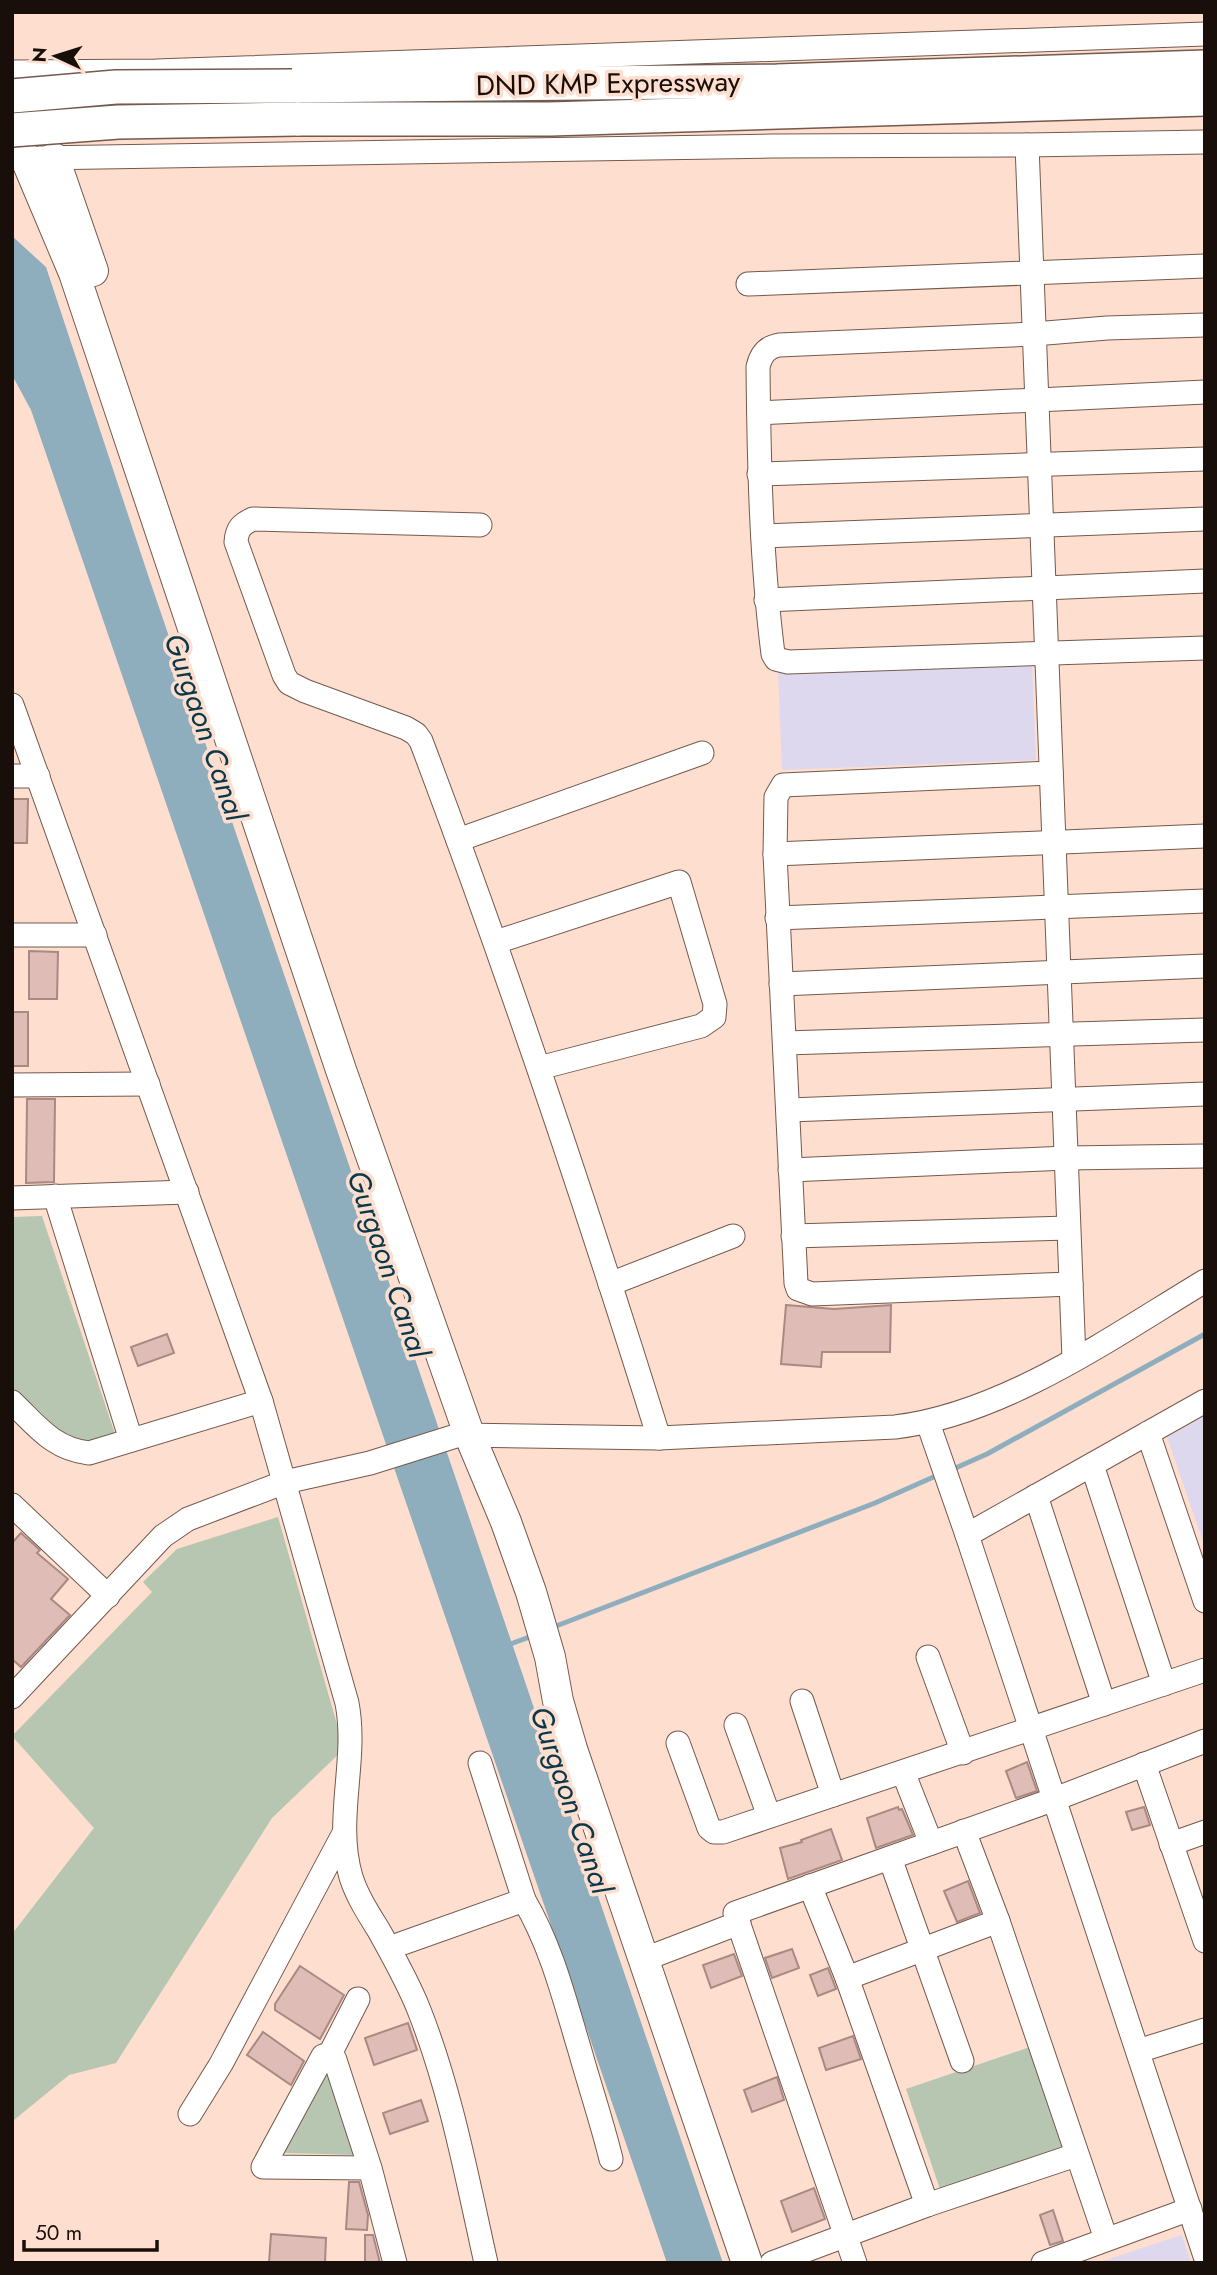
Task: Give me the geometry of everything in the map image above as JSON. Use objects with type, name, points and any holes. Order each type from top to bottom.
[{"type":"highway","name":"DND KMP Expressway","points":[[16,148],[118,122],[294,103],[777,81],[1205,67]]},
{"type":"highway","name":"DND KMP Expressway","points":[[12,96],[116,87],[294,103],[550,119],[1205,99]]},
{"type":"main road","points":[[16,148],[74,272],[337,1057],[468,1435],[538,1589],[658,1954],[767,2263]]},
{"type":"main road","points":[[54,158],[457,1358],[468,1435]]},
{"type":"main road","points":[[559,1655],[558,1702],[572,1749],[747,2263]]},
{"type":"street","points":[[12,72],[156,71],[1205,34]]},
{"type":"street","points":[[156,71],[159,156]]},
{"type":"street","points":[[16,148],[54,158],[758,146],[1205,142]]},
{"type":"street","points":[[1027,145],[1074,1359]]},
{"type":"street","points":[[748,284],[1205,266]]},
{"type":"street","points":[[1205,325],[1096,328],[1034,334],[773,346],[763,353],[758,367],[759,474],[766,600],[773,654],[781,661],[1205,648]]},
{"type":"street","points":[[758,412],[1205,393]]},
{"type":"street","points":[[759,474],[1205,460]]},
{"type":"street","points":[[480,525],[253,519],[242,523],[236,541],[249,582],[289,683],[398,724],[416,734],[421,741],[496,942],[659,1438]]},
{"type":"street","points":[[763,536],[1205,519]]},
{"type":"street","points":[[766,600],[1205,581]]},
{"type":"street","points":[[12,705],[261,1401],[350,1716],[344,1833],[351,1878],[420,2013],[445,2092],[486,2263]]},
{"type":"street","points":[[458,840],[702,753]]},
{"type":"street","points":[[1051,773],[783,785],[776,797],[777,918],[796,1283],[802,1292],[812,1294],[1071,1284]]},
{"type":"street","points":[[12,776],[38,776]]},
{"type":"street","points":[[775,855],[1205,836]]},
{"type":"street","points":[[496,942],[679,882],[715,1004],[715,1017],[701,1026],[539,1068]]},
{"type":"street","points":[[777,918],[1205,901]]},
{"type":"street","points":[[12,935],[95,935]]},
{"type":"street","points":[[781,985],[1205,967]]},
{"type":"street","points":[[785,1043],[1205,1030]]},
{"type":"street","points":[[12,1084],[148,1084]]},
{"type":"street","points":[[789,1110],[1205,1094]]},
{"type":"street","points":[[790,1170],[1066,1158],[1205,1156]]},
{"type":"street","points":[[12,1198],[187,1192]]},
{"type":"street","points":[[55,1196],[131,1440]]},
{"type":"street","points":[[793,1236],[1068,1228]]},
{"type":"street","points":[[610,1284],[733,1236]]},
{"type":"street","points":[[12,1697],[163,1536],[188,1520],[285,1482],[468,1435],[659,1438],[895,1427],[928,1423],[991,1402],[1074,1359],[1205,1281]]},
{"type":"street","points":[[12,1402],[55,1443],[71,1451],[89,1453],[261,1401]]},
{"type":"street","points":[[967,1535],[1205,1401]]},
{"type":"street","points":[[928,1423],[1032,1728],[1205,2256]]},
{"type":"street","points":[[1147,1433],[1205,1601]]},
{"type":"street","points":[[1092,1465],[1164,1684]]},
{"type":"street","points":[[1036,1496],[1104,1704]]},
{"type":"street","points":[[12,1505],[108,1596]]},
{"type":"street","points":[[928,1657],[963,1753]]},
{"type":"street","points":[[678,1743],[711,1830],[723,1832],[1205,1671]]},
{"type":"street","points":[[802,1701],[833,1795]]},
{"type":"street","points":[[736,1725],[769,1816]]},
{"type":"street","points":[[855,2263],[735,1913],[1055,1799],[1205,1741]]},
{"type":"street","points":[[480,1763],[524,1900],[542,1931],[554,1963],[600,2111],[611,2159]]},
{"type":"street","points":[[1143,1764],[1204,1935]]},
{"type":"street","points":[[903,1772],[931,1843]]},
{"type":"street","points":[[964,1831],[998,1921],[1106,2239]]},
{"type":"street","points":[[1171,1844],[1205,1832]]},
{"type":"street","points":[[190,2114],[241,2027],[344,1833]]},
{"type":"street","points":[[890,1858],[962,2061]]},
{"type":"street","points":[[810,1886],[847,1978],[927,2204]]},
{"type":"street","points":[[389,1948],[524,1900]]},
{"type":"street","points":[[847,1978],[998,1921]]},
{"type":"street","points":[[658,1954],[739,1923]]},
{"type":"street","points":[[358,1999],[330,2054],[323,2056],[263,2167],[370,2168]]},
{"type":"street","points":[[1138,2051],[1205,2030]]},
{"type":"street","points":[[330,2054],[335,2060],[370,2168],[395,2263]]},
{"type":"street","points":[[772,2263],[927,2204],[1076,2155]]},
{"type":"street","points":[[1043,2263],[1190,2209]]},
{"type":"shaded area","points":[[1032,660],[1036,760],[782,770],[778,671]]},
{"type":"shaded area","points":[[1205,1416],[1205,1547],[1167,1437]]},
{"type":"shaded area","points":[[1182,2235],[1191,2263],[1097,2263]]},
{"type":"green space","points":[[42,1216],[115,1434],[72,1447],[12,1388],[12,1217]]},
{"type":"green space","points":[[278,1517],[344,1749],[272,1818],[116,2063],[69,2075],[14,2120],[12,1934],[94,1828],[12,1736],[152,1592],[143,1582],[177,1549]]},
{"type":"green space","points":[[1033,2046],[1069,2155],[943,2198],[906,2089]]},
{"type":"green space","points":[[330,2063],[358,2155],[284,2153]]},
{"type":"water","points":[[12,236],[46,267],[148,575],[723,2263],[667,2263],[31,410],[12,375]]},
{"type":"building","points":[[12,799],[28,799],[27,843],[12,843]]},
{"type":"building","points":[[29,951],[58,952],[57,999],[29,999]]},
{"type":"building","points":[[12,1012],[28,1012],[28,1066],[12,1066]]},
{"type":"building","points":[[27,1099],[55,1099],[54,1182],[26,1183]]},
{"type":"building","points":[[786,1305],[834,1309],[891,1305],[890,1352],[822,1352],[821,1367],[781,1364]]},
{"type":"building","points":[[167,1334],[174,1353],[138,1366],[131,1347]]},
{"type":"building","points":[[21,1533],[40,1550],[37,1553],[68,1579],[51,1599],[70,1615],[21,1667],[12,1659],[12,1543]]},
{"type":"building","points":[[1027,1762],[1037,1791],[1016,1798],[1006,1771]]},
{"type":"building","points":[[898,1807],[899,1810],[902,1809],[913,1835],[876,1848],[867,1818]]},
{"type":"building","points":[[1144,1807],[1150,1825],[1132,1830],[1126,1812]]},
{"type":"building","points":[[831,1829],[842,1860],[788,1879],[780,1848]]},
{"type":"building","points":[[968,1881],[980,1913],[957,1922],[944,1891]]},
{"type":"building","points":[[792,1949],[799,1968],[772,1978],[765,1958]]},
{"type":"building","points":[[734,1954],[742,1976],[711,1988],[703,1965]]},
{"type":"building","points":[[300,1966],[344,1995],[320,2039],[275,2010],[275,2004]]},
{"type":"building","points":[[828,1968],[836,1989],[818,1996],[810,1975]]},
{"type":"building","points":[[408,2023],[417,2050],[374,2065],[365,2038]]},
{"type":"building","points":[[263,2032],[304,2061],[291,2085],[247,2055]]},
{"type":"building","points":[[853,2036],[861,2059],[826,2070],[819,2048]]},
{"type":"building","points":[[777,2077],[784,2100],[752,2112],[744,2090]]},
{"type":"building","points":[[421,2100],[428,2121],[390,2134],[383,2113]]},
{"type":"building","points":[[349,2182],[359,2182],[368,2215],[367,2230],[346,2229]]},
{"type":"building","points":[[814,2188],[825,2219],[792,2232],[781,2201]]},
{"type":"building","points":[[1053,2210],[1063,2241],[1050,2245],[1040,2215]]},
{"type":"building","points":[[271,2234],[326,2238],[325,2263],[269,2263]]},
{"type":"building","points":[[365,2235],[373,2235],[380,2263],[365,2263]]},
{"type":"waterway","points":[[951,1470],[987,1454],[1205,1334]]},
{"type":"waterway","points":[[551,1628],[875,1503],[938,1475]]},
{"type":"waterway","points":[[505,1646],[535,1635]]},
{"type":"water label","name":"Gurgaon Canal","points":[[205,727]]},
{"type":"water label","name":"Gurgaon Canal","points":[[388,1264]]},
{"type":"water label","name":"Gurgaon Canal","points":[[571,1800]]}]
